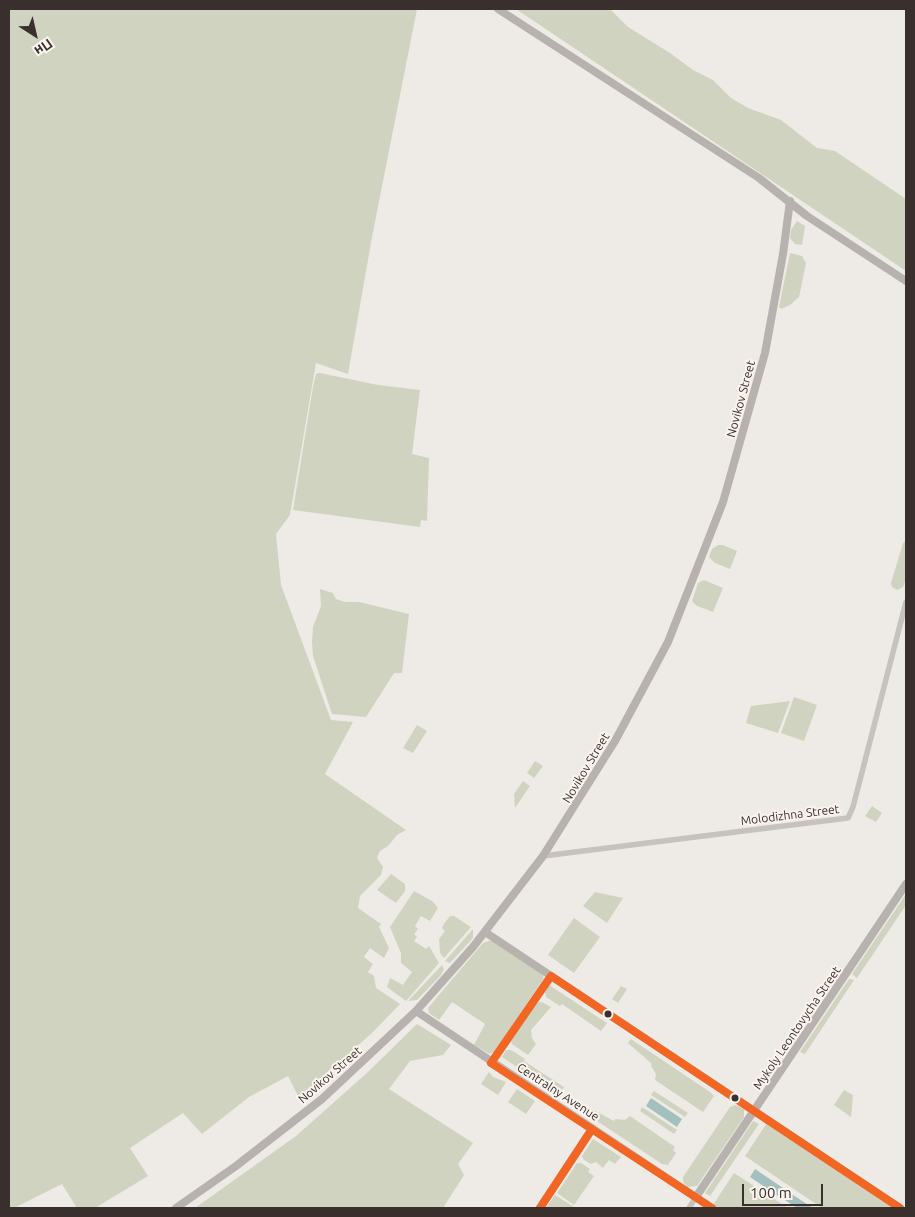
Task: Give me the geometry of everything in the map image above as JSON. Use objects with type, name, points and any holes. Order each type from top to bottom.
[{"type":"street","points":[[498,9],[759,178],[807,216],[906,281]]},
{"type":"street","name":"Novikov Street","points":[[176,1208],[236,1166],[322,1099],[413,1014],[473,947],[543,856],[616,741],[655,668],[684,603],[723,502],[765,353],[783,254],[790,201]]},
{"type":"street","name":"Molodizhna Street","points":[[543,856],[848,818],[854,802],[906,602]]},
{"type":"street","name":"Mykoly Leontovycha Street","points":[[689,1208],[906,884]]},
{"type":"street","points":[[485,932],[900,1208]]},
{"type":"street","points":[[492,1062],[551,976]]},
{"type":"street","name":"Centralny Avenue","points":[[413,1014],[492,1062],[712,1208]]},
{"type":"street","points":[[540,1208],[592,1129]]},
{"type":"green space","points":[[9,9],[417,9],[372,237],[348,374],[316,363],[290,515],[276,534],[281,585],[331,720],[353,722],[325,774],[406,830],[397,835],[388,846],[380,851],[377,858],[383,867],[381,875],[360,896],[358,908],[381,924],[379,927],[389,948],[384,958],[370,948],[364,957],[373,964],[368,972],[374,976],[376,988],[400,1004],[373,1032],[299,1098],[288,1076],[249,1097],[202,1134],[183,1113],[130,1148],[148,1176],[95,1208],[77,1208],[62,1184],[14,1208],[9,1208]]},
{"type":"green space","points":[[516,9],[611,10],[628,27],[693,70],[713,80],[731,98],[748,108],[781,120],[817,148],[835,151],[906,199],[906,271]]},
{"type":"green space","points":[[797,221],[805,226],[802,245],[795,244],[790,238],[791,230]]},
{"type":"green space","points":[[790,253],[802,256],[806,263],[799,297],[790,305],[781,309],[779,307]]},
{"type":"green space","points":[[320,373],[378,385],[420,390],[412,454],[429,458],[427,521],[421,520],[420,527],[293,510],[313,387],[316,374]]},
{"type":"green space","points":[[906,540],[906,579],[903,587],[897,590],[892,587],[891,583],[903,543]]},
{"type":"green space","points":[[718,545],[723,545],[737,551],[730,569],[715,563],[709,557],[712,549]]},
{"type":"green space","points":[[704,580],[723,588],[713,612],[697,606],[692,601],[698,583]]},
{"type":"green space","points":[[320,589],[333,593],[336,599],[345,602],[359,602],[409,614],[402,673],[394,673],[366,717],[332,714],[313,656],[313,627],[321,606]]},
{"type":"green space","points":[[794,697],[817,705],[804,741],[781,733]]},
{"type":"green space","points":[[790,701],[778,733],[746,723],[751,706]]},
{"type":"green space","points":[[417,725],[427,731],[413,753],[403,748]]},
{"type":"green space","points":[[535,761],[543,766],[534,778],[527,773]]},
{"type":"green space","points":[[523,781],[530,786],[515,808],[514,794]]},
{"type":"green space","points":[[872,806],[882,813],[876,822],[865,816]]},
{"type":"green space","points":[[391,874],[405,884],[405,891],[396,903],[377,890]]},
{"type":"green space","points":[[414,891],[432,901],[438,908],[430,921],[421,916],[415,926],[418,929],[414,934],[417,937],[414,941],[426,949],[429,946],[439,963],[406,1001],[387,987],[390,978],[403,985],[412,972],[401,963],[401,953],[390,927]]},
{"type":"green space","points":[[595,892],[623,898],[607,923],[583,906]]},
{"type":"green space","points":[[906,894],[906,905],[857,978],[852,974]]},
{"type":"green space","points":[[450,916],[454,916],[471,927],[444,958],[440,953],[439,939],[445,931],[442,928]]},
{"type":"green space","points":[[574,918],[600,937],[574,973],[548,955]]},
{"type":"green space","points":[[473,929],[473,938],[450,963],[445,961]]},
{"type":"green space","points":[[492,940],[541,973],[544,978],[494,1052],[490,1054],[474,1045],[485,1024],[452,1002],[439,1020],[429,1013],[428,1008],[483,943]]},
{"type":"green space","points":[[442,965],[444,969],[441,975],[417,1000],[408,1001]]},
{"type":"green space","points":[[849,979],[854,980],[805,1054],[800,1052]]},
{"type":"green space","points":[[549,985],[607,1023],[601,1031],[562,1004],[560,1006],[546,997],[545,992]]},
{"type":"green space","points":[[621,986],[627,989],[618,1003],[612,999]]},
{"type":"green space","points":[[542,1002],[551,1007],[531,1030],[532,1038],[536,1044],[528,1055],[512,1044],[511,1041],[536,1003]]},
{"type":"green space","points":[[417,1024],[451,1045],[443,1055],[410,1061],[389,1089],[473,1143],[458,1164],[464,1175],[443,1208],[195,1208],[296,1136],[368,1072]]},
{"type":"green space","points":[[631,1039],[714,1096],[703,1112],[655,1080],[656,1074],[651,1066],[652,1064],[628,1043]]},
{"type":"green space","points":[[506,1050],[511,1050],[525,1059],[524,1061],[564,1087],[559,1095],[502,1057]]},
{"type":"green space","points":[[489,1072],[493,1077],[506,1082],[498,1095],[481,1084]]},
{"type":"green space","points":[[517,1089],[535,1101],[526,1114],[508,1102]]},
{"type":"green space","points":[[844,1090],[853,1095],[851,1117],[834,1105]]},
{"type":"green space","points":[[654,1091],[688,1113],[685,1117],[651,1095]]},
{"type":"green space","points":[[735,1105],[744,1109],[744,1117],[697,1186],[687,1187],[683,1182],[683,1177],[730,1107]]},
{"type":"green space","points":[[586,1106],[614,1121],[615,1119],[625,1120],[630,1116],[675,1147],[673,1150],[676,1153],[668,1165],[662,1164],[582,1111]]},
{"type":"green space","points":[[642,1107],[677,1130],[674,1134],[640,1111]]},
{"type":"green space","points":[[753,1121],[759,1124],[710,1196],[705,1193]]},
{"type":"green space","points":[[767,1123],[893,1208],[822,1208],[745,1156]]},
{"type":"green space","points":[[593,1139],[621,1157],[615,1164],[609,1160],[603,1168],[596,1162],[591,1164],[584,1160],[582,1156]]},
{"type":"green space","points":[[577,1163],[581,1163],[590,1169],[588,1172],[594,1176],[574,1205],[557,1193]]},
{"type":"green space","points":[[734,1173],[788,1208],[718,1208],[713,1205]]},
{"type":"green space","points":[[555,1195],[574,1207],[546,1208]]},
{"type":"water","points":[[651,1098],[682,1119],[677,1127],[646,1106]]},
{"type":"water","points":[[755,1169],[786,1190],[781,1198],[750,1177]]},
{"type":"water","points":[[790,1193],[813,1208],[797,1208],[785,1200]]},
{"type":"transit line","points":[[712,1208],[491,1063],[551,976],[900,1208]]},
{"type":"transit line","points":[[540,1208],[592,1129]]}]
